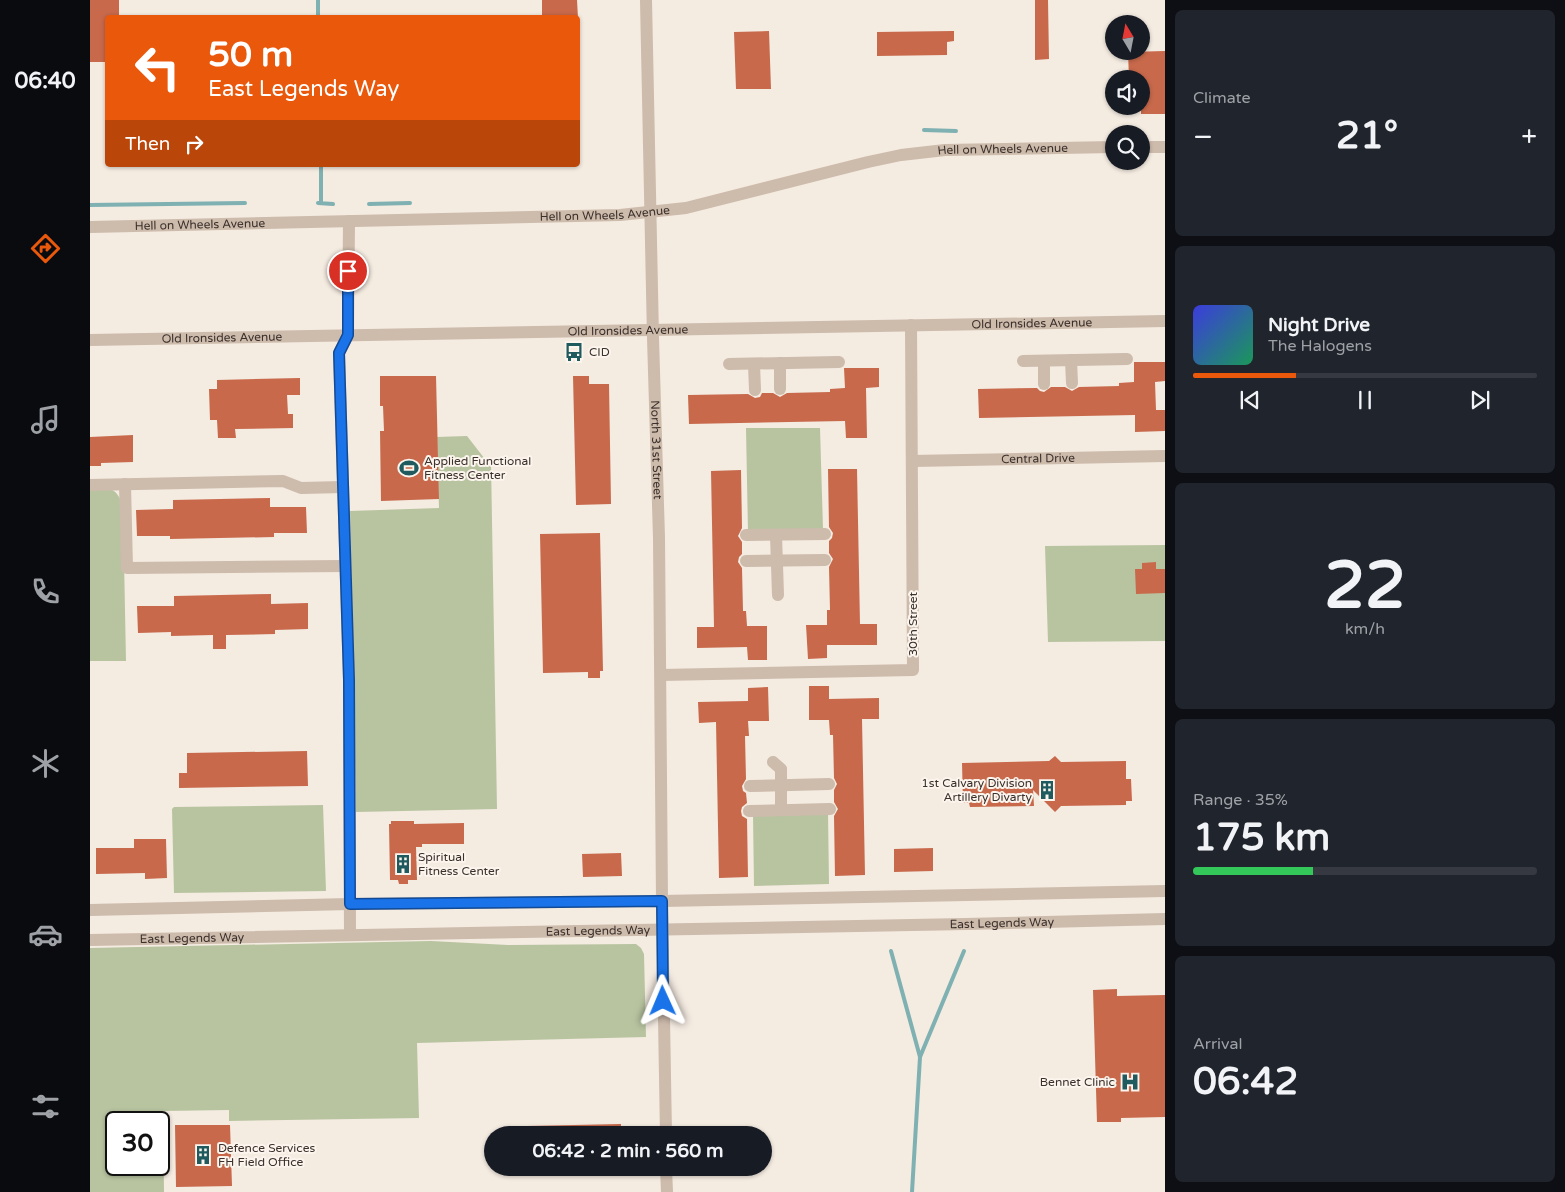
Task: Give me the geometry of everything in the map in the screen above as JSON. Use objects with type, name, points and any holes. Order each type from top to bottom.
[{"type":"street","name":"North 31st Street","points":[[646,0],[652,330],[660,538],[662,929],[666,1126]]},
{"type":"street","points":[[1150,147],[1165,146]]},
{"type":"street","name":"Hell on Wheels Avenue","points":[[90,227],[582,217],[650,212],[686,208],[901,155],[945,150],[1105,147]]},
{"type":"street","points":[[349,221],[348,335],[339,353],[349,680],[350,934]]},
{"type":"street","name":"Old Ironsides Avenue","points":[[90,340],[1165,321]]},
{"type":"street","name":"30th Street","points":[[661,675],[913,670],[911,325]]},
{"type":"street","points":[[1023,361],[1126,359]]},
{"type":"street","points":[[1071,360],[1072,383]]},
{"type":"street","points":[[1044,361],[1044,384]]},
{"type":"street","points":[[729,364],[839,362]]},
{"type":"street","points":[[754,364],[755,390]]},
{"type":"street","points":[[780,364],[780,390]]},
{"type":"street","name":"Central Drive","points":[[912,461],[1165,456]]},
{"type":"street","points":[[90,485],[283,481],[301,488],[343,487]]},
{"type":"street","points":[[125,484],[127,568],[345,566]]},
{"type":"street","points":[[746,536],[825,534]]},
{"type":"street","points":[[776,535],[778,595]]},
{"type":"street","points":[[746,561],[825,560]]},
{"type":"street","points":[[774,762],[781,769],[781,810]]},
{"type":"street","points":[[750,786],[829,784]]},
{"type":"street","points":[[749,811],[830,809]]},
{"type":"street","points":[[90,910],[1165,891]]},
{"type":"street","name":"East Legends Way","points":[[90,940],[1165,919]]},
{"type":"street","points":[[666,1176],[666,1192]]},
{"type":"green space","points":[[746,428],[820,428],[823,529],[748,532]]},
{"type":"green space","points":[[467,436],[488,463],[491,463],[497,809],[356,812],[350,511],[439,508],[437,437]]},
{"type":"green space","points":[[90,488],[112,490],[119,496],[123,509],[126,661],[90,661]]},
{"type":"green space","points":[[1165,545],[1165,641],[1048,642],[1045,546]]},
{"type":"green space","points":[[323,805],[326,891],[174,893],[172,809],[174,807]]},
{"type":"green space","points":[[828,813],[829,884],[754,886],[753,814]]},
{"type":"green space","points":[[431,941],[508,945],[636,944],[644,954],[646,1037],[417,1043],[419,1118],[229,1121],[229,1110],[105,1111],[105,1176],[164,1176],[164,1192],[90,1192],[90,948]]},
{"type":"building","points":[[90,0],[119,0],[119,15],[105,15],[105,62],[90,62]]},
{"type":"building","points":[[542,0],[577,0],[578,15],[542,15]]},
{"type":"building","points":[[1035,0],[1048,0],[1049,59],[1035,60]]},
{"type":"building","points":[[769,31],[771,89],[736,89],[734,32]]},
{"type":"building","points":[[954,31],[954,41],[947,42],[947,55],[877,56],[877,32]]},
{"type":"building","points":[[1150,51],[1165,51],[1165,114],[1150,114],[1150,70],[1129,70],[1128,60],[1150,60]]},
{"type":"building","points":[[1134,362],[1165,362],[1165,381],[1155,382],[1156,410],[1165,410],[1165,431],[1135,432],[1135,415],[979,418],[978,389],[1037,388],[1044,392],[1051,387],[1065,387],[1072,391],[1079,387],[1119,386],[1119,383],[1134,382]]},
{"type":"building","points":[[844,368],[879,368],[879,387],[866,388],[867,438],[846,438],[845,421],[689,424],[688,395],[748,394],[755,398],[760,397],[762,393],[773,393],[780,397],[787,393],[830,392],[830,389],[845,388]]},
{"type":"building","name":"Applied Functional Fitness Center","points":[[380,376],[436,376],[439,499],[381,501],[380,431],[384,431],[383,406],[380,406]]},
{"type":"building","points":[[573,376],[589,376],[589,384],[609,384],[611,504],[576,505]]},
{"type":"building","points":[[300,378],[300,395],[287,395],[288,414],[293,414],[293,428],[235,429],[236,438],[218,438],[217,420],[210,420],[209,389],[217,389],[217,380]]},
{"type":"building","points":[[133,435],[133,462],[101,463],[101,466],[90,466],[90,437]]},
{"type":"building","points":[[828,469],[857,469],[860,624],[877,624],[877,645],[827,645],[827,658],[808,659],[806,625],[827,625],[827,610],[830,610],[829,567],[833,559],[829,553],[829,541],[833,533],[829,527]]},
{"type":"building","points":[[741,470],[742,528],[738,536],[742,542],[742,554],[738,562],[742,568],[743,611],[746,611],[747,626],[767,626],[767,660],[748,660],[747,647],[697,648],[697,627],[714,627],[711,471]]},
{"type":"building","points":[[270,498],[270,507],[306,507],[307,533],[274,533],[274,537],[170,539],[170,536],[137,536],[136,510],[173,509],[173,500]]},
{"type":"building","points":[[600,533],[603,671],[600,671],[600,678],[588,678],[588,672],[543,673],[540,534]]},
{"type":"building","points":[[1156,562],[1156,569],[1165,569],[1165,593],[1136,594],[1135,569],[1142,569],[1142,563]]},
{"type":"building","points":[[271,594],[271,604],[308,603],[308,629],[275,630],[275,634],[226,635],[226,649],[213,649],[213,635],[171,636],[171,632],[138,633],[137,606],[174,606],[174,596]]},
{"type":"building","points":[[809,686],[829,686],[829,699],[879,698],[879,719],[862,719],[865,875],[835,876],[834,816],[838,809],[834,802],[834,790],[837,784],[834,778],[833,735],[830,735],[829,720],[809,720]]},
{"type":"building","points":[[768,687],[769,721],[748,721],[749,736],[745,736],[746,779],[742,786],[743,791],[746,793],[747,803],[742,807],[741,811],[742,816],[747,819],[748,877],[719,878],[716,722],[699,723],[698,702],[748,701],[748,688]]},
{"type":"building","points":[[307,751],[308,786],[179,788],[179,773],[187,773],[187,753]]},
{"type":"building","name":"1st Calvary Division Artillery Divarty","points":[[1055,756],[1061,762],[1126,761],[1126,779],[1131,779],[1132,801],[1126,801],[1126,805],[1061,806],[1055,812],[1033,790],[1034,806],[970,807],[969,803],[963,803],[962,763],[1049,761]]},
{"type":"building","name":"Spiritual Fitness Center","points":[[391,821],[414,821],[414,824],[464,823],[464,844],[422,844],[422,847],[416,847],[417,880],[408,880],[408,884],[399,884],[398,880],[390,880],[389,824],[391,824]]},
{"type":"building","points":[[134,839],[166,839],[167,878],[145,879],[145,873],[96,874],[96,848],[134,848]]},
{"type":"building","points":[[933,848],[933,871],[894,872],[894,849]]},
{"type":"building","points":[[621,853],[622,876],[583,877],[582,854]]},
{"type":"building","name":"Bennet Clinic","points":[[1117,989],[1117,996],[1165,995],[1165,1117],[1121,1118],[1121,1122],[1097,1122],[1093,990]]},
{"type":"building","points":[[621,1124],[621,1126],[527,1126]]},
{"type":"building","name":"Defence Services FH Field Office","points":[[175,1125],[230,1125],[232,1186],[176,1187]]},
{"type":"waterway","points":[[318,0],[318,15]]},
{"type":"waterway","points":[[924,130],[956,131]]},
{"type":"waterway","points":[[321,167],[321,203]]},
{"type":"waterway","points":[[90,205],[245,203]]},
{"type":"waterway","points":[[318,203],[333,204]]},
{"type":"waterway","points":[[369,204],[410,203]]},
{"type":"waterway","points":[[891,951],[920,1057],[912,1192]]},
{"type":"waterway","points":[[920,1057],[964,951]]},
{"type":"place","name":"CID","points":[[574,352]]},
{"type":"place","name":"Applied Functional Fitness Center","points":[[409,468]]},
{"type":"place","name":"1st Calvary Division Artillery Divarty","points":[[1047,790]]},
{"type":"place","name":"Spiritual Fitness Center","points":[[403,864]]},
{"type":"place","name":"Bennet Clinic","points":[[1130,1082]]},
{"type":"place","name":"Defence Services FH Field Office","points":[[203,1155]]},
{"type":"route","points":[[348,271],[348,335],[339,353],[349,680],[350,904],[662,901],[663,1001]]}]
